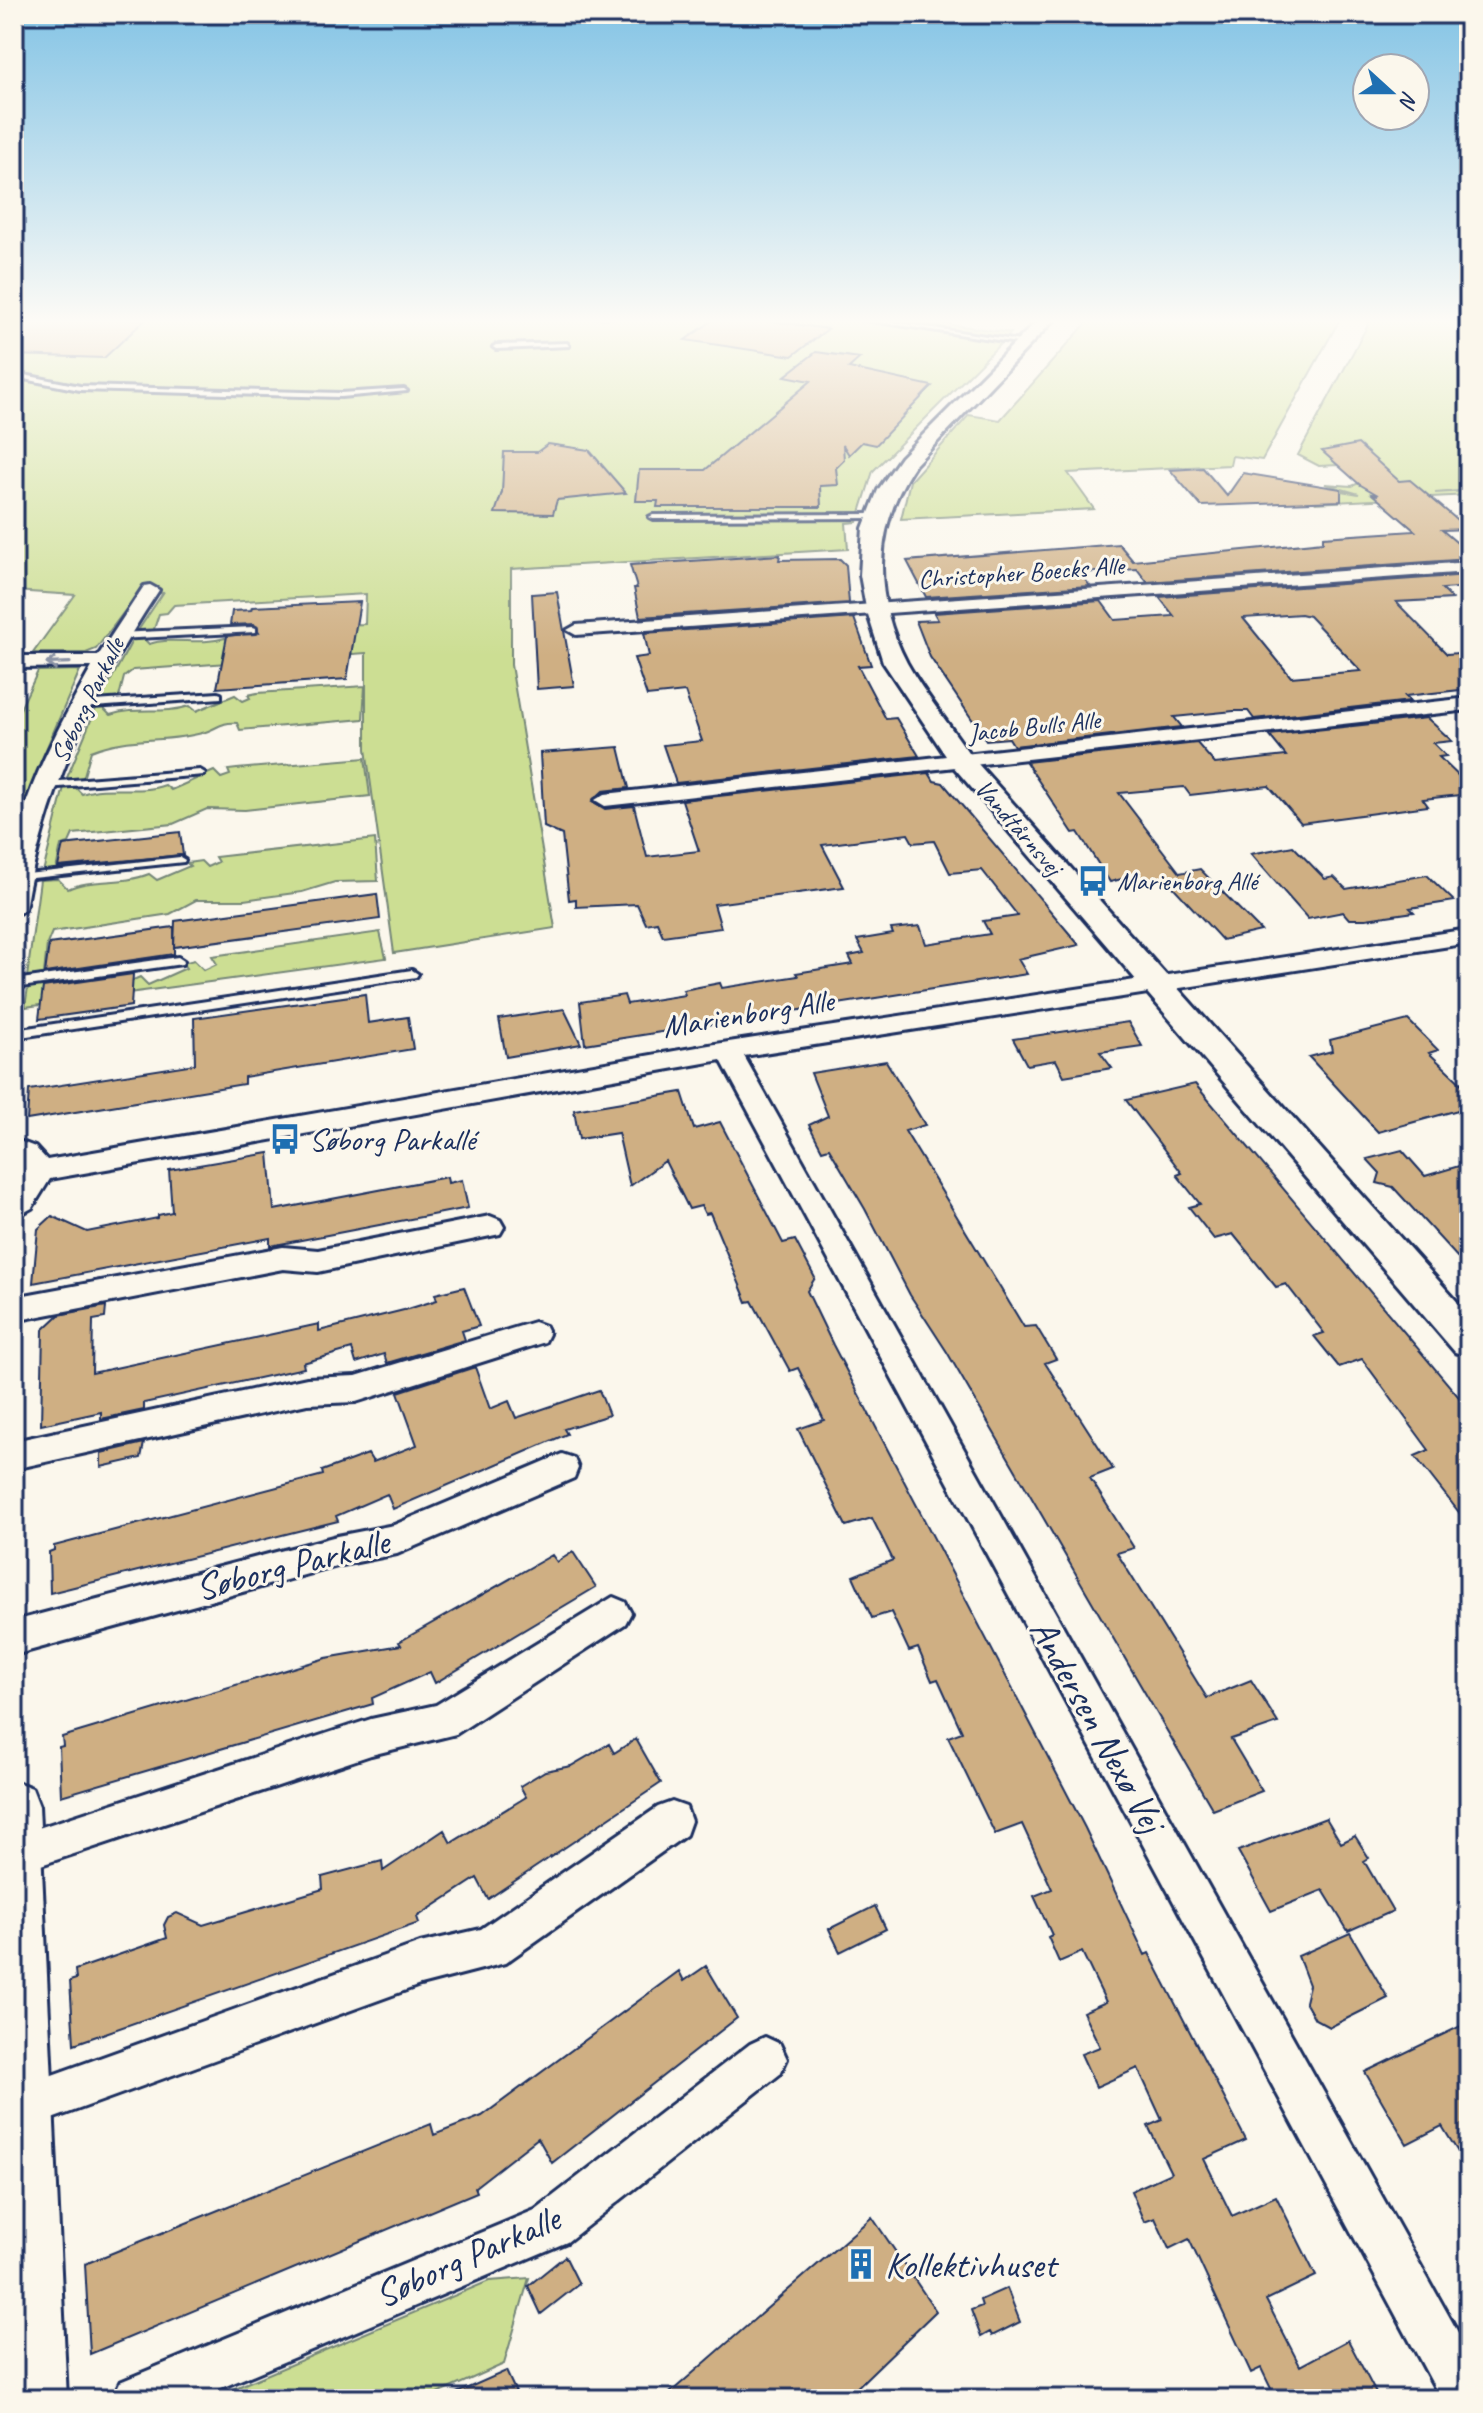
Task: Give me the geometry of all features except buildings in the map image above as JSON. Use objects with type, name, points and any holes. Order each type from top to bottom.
[{"type":"street","name":"Vandtårnsvej","points":[[937,432],[908,461],[888,490],[877,516],[871,575],[877,608],[895,662],[961,760],[1469,1341]]},
{"type":"street","name":"Christopher Boecks Alle","points":[[576,630],[1469,567]]},
{"type":"street","name":"Søborg Parkalle","points":[[14,909],[16,879],[59,749],[101,661],[150,590]]},
{"type":"street","points":[[14,662],[101,661]]},
{"type":"street","name":"Jacob Bulls Alle","points":[[605,800],[1469,704]]},
{"type":"street","name":"Marienborg Alle","points":[[39,1171],[728,1050],[1469,936]]},
{"type":"street","name":"Andersen Nexø Vej","points":[[728,1050],[1468,2399]]},
{"type":"street","points":[[14,1149],[34,1159],[39,1171],[36,1184],[14,1208]]},
{"type":"street","points":[[14,1309],[283,1258],[318,1261],[490,1227]]},
{"type":"street","points":[[14,1455],[307,1391],[356,1389],[534,1334]]},
{"type":"street","name":"Søborg Parkalle","points":[[14,1638],[337,1551],[397,1539],[562,1468]]},
{"type":"street","points":[[35,2399],[27,2106],[15,1869],[371,1737],[443,1721],[613,1613]]},
{"type":"street","points":[[27,2106],[420,1964],[490,1948],[672,1821]]},
{"type":"street","name":"Søborg Parkalle","points":[[137,2399],[551,2226],[765,2059]]},
{"type":"lane","points":[[653,517],[877,516]]},
{"type":"lane","points":[[117,636],[253,630]]},
{"type":"lane","points":[[79,705],[218,696]]},
{"type":"lane","points":[[47,785],[200,773]]},
{"type":"lane","points":[[16,879],[180,860]]},
{"type":"lane","points":[[14,984],[178,961]]},
{"type":"lane","points":[[14,1034],[412,974]]},
{"type":"green space","points":[[14,432],[912,432],[873,471],[857,522],[846,523],[848,549],[511,569],[511,665],[555,928],[394,953],[366,749],[366,653],[133,670],[124,677],[118,701],[99,702],[133,639],[142,637],[149,644],[225,638],[229,641],[277,628],[365,624],[366,594],[174,605],[167,613],[159,614],[153,632],[137,632],[163,593],[136,596],[96,649],[86,653],[33,653],[75,595],[14,591]]},
{"type":"green space","points":[[954,432],[1278,432],[1262,460],[1232,456],[1230,465],[1068,473],[1094,509],[901,519],[910,481]]},
{"type":"green space","points":[[1311,432],[1469,432],[1469,490],[1435,493],[1469,491],[1469,495],[1316,503],[1323,488],[1359,494],[1325,484],[1352,486],[1364,481],[1338,465],[1319,466],[1298,455]]},
{"type":"green space","points":[[80,670],[41,761],[14,843],[14,722],[38,671]]},
{"type":"green space","points":[[365,686],[363,719],[240,730],[237,723],[232,723],[188,736],[118,743],[91,751],[83,779],[66,780],[96,708],[103,708],[110,715],[190,706],[196,711],[235,695],[243,701],[250,698],[248,695],[257,693]]},
{"type":"green space","points":[[365,758],[370,796],[245,810],[207,809],[173,824],[73,834],[69,843],[61,845],[56,870],[43,872],[64,787],[74,786],[82,794],[165,785],[171,790],[214,771],[221,778],[230,775],[228,770]]},
{"type":"green space","points":[[375,839],[378,881],[335,882],[302,892],[244,900],[196,900],[170,914],[52,932],[47,944],[44,974],[27,977],[40,880],[58,879],[68,889],[149,874],[157,880],[190,866],[187,863],[201,861],[207,867],[218,862],[215,857]]},
{"type":"green space","points":[[380,932],[386,958],[25,1007],[28,987],[55,984],[67,995],[120,986],[140,977],[148,985],[186,968],[182,963],[194,960],[204,970],[217,964],[212,956]]},
{"type":"green space","points":[[529,2278],[504,2364],[426,2399],[209,2399],[489,2281]]},
{"type":"place","name":"Marienborg Allé","points":[[1093,881]]},
{"type":"place","name":"Søborg Parkallé","points":[[285,1139]]},
{"type":"place","name":"Kollektivhuset","points":[[861,2264]]}]
